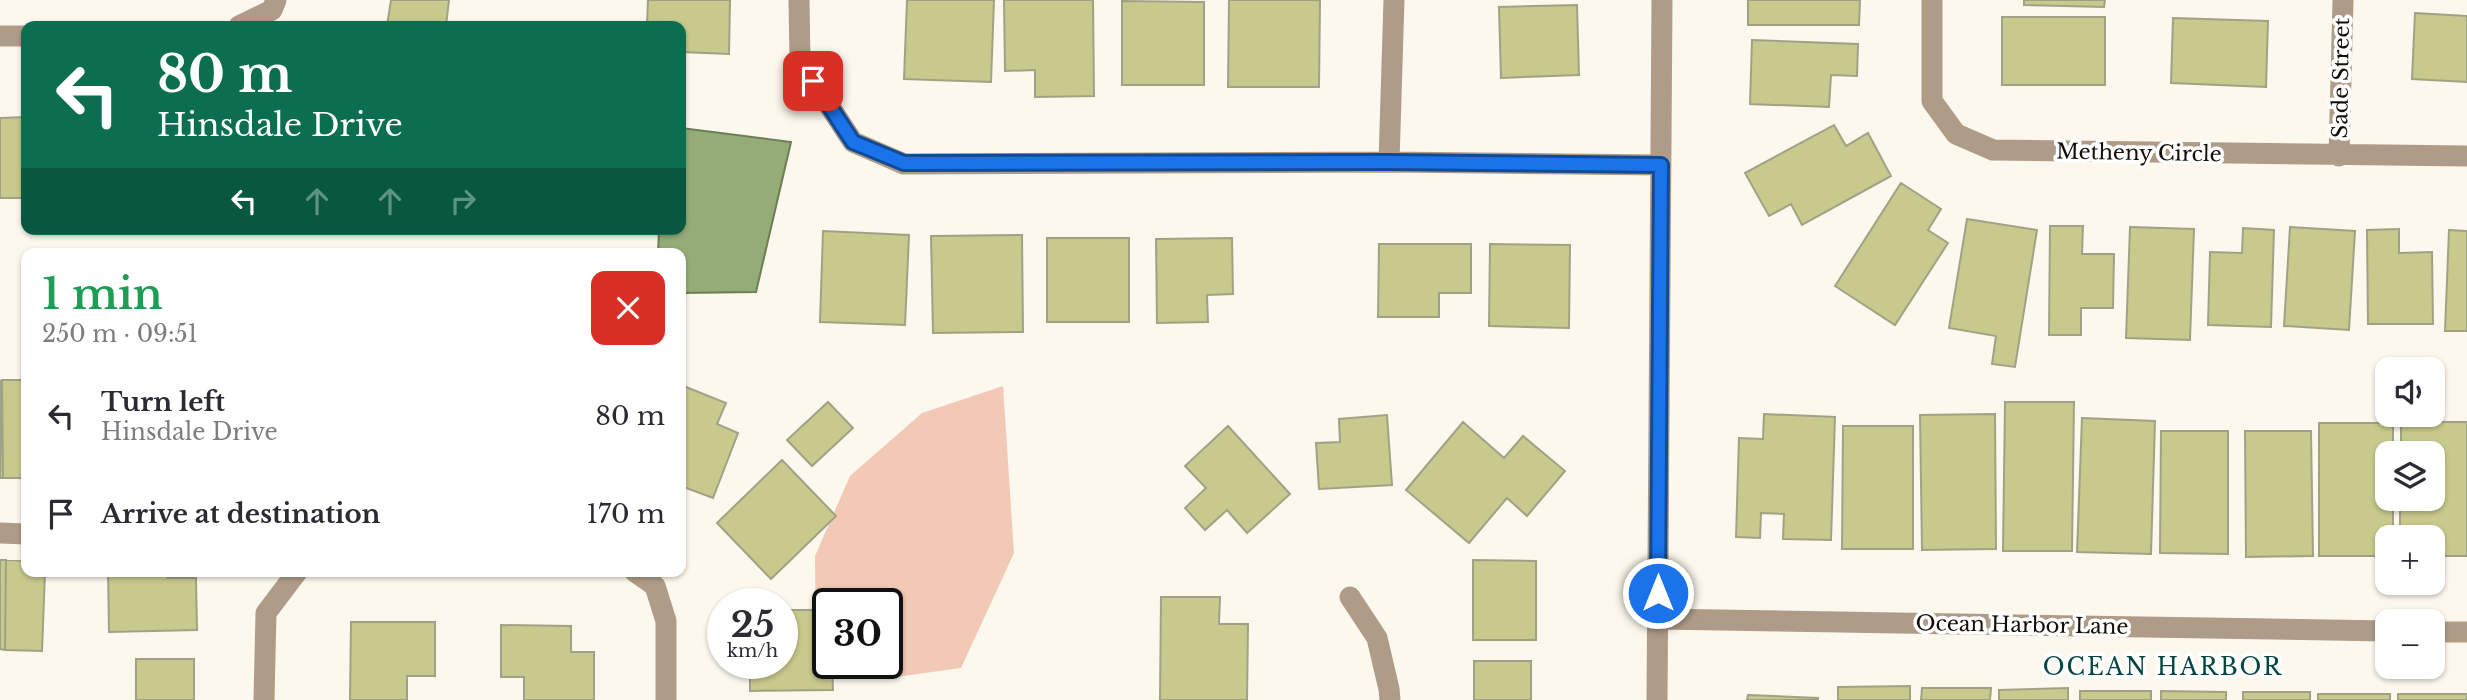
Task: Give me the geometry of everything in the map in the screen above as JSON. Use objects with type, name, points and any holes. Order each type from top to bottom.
[{"type":"street","points":[[249,21],[272,10],[276,0]]},
{"type":"street","points":[[799,0],[800,61],[853,142],[904,163],[1389,162],[1661,165]]},
{"type":"street","points":[[1389,162],[1394,0]]},
{"type":"street","points":[[1657,700],[1662,0]]},
{"type":"street","name":"Metheny Circle","points":[[1933,0],[1932,102],[1956,134],[1993,150],[2467,156]]},
{"type":"street","name":"Sade Street","points":[[2340,156],[2343,0]]},
{"type":"street","points":[[0,36],[21,36]]},
{"type":"street","points":[[0,533],[21,534]]},
{"type":"street","points":[[264,700],[266,613],[293,577]]},
{"type":"street","points":[[642,577],[655,586],[666,621],[666,700]]},
{"type":"street","points":[[1350,597],[1377,638],[1390,689],[1390,700]]},
{"type":"street","name":"Ocean Harbor Lane","points":[[1658,619],[2375,631]]},
{"type":"street","points":[[2445,632],[2467,632]]},
{"type":"shaded area","points":[[686,129],[791,142],[756,292],[686,293],[686,248],[658,248],[659,235],[686,235]]},
{"type":"shaded area","points":[[1003,386],[1014,553],[961,668],[903,676],[903,588],[815,588],[815,556],[850,476],[922,413]]},
{"type":"building","points":[[391,0],[449,0],[447,21],[388,21]]},
{"type":"building","points":[[648,0],[730,0],[729,54],[686,52],[686,21],[647,21]]},
{"type":"building","points":[[907,0],[994,0],[991,82],[904,79]]},
{"type":"building","points":[[1004,0],[1093,0],[1094,96],[1035,97],[1035,70],[1005,71]]},
{"type":"building","points":[[1229,0],[1320,0],[1319,87],[1228,87]]},
{"type":"building","points":[[1748,0],[1860,0],[1859,25],[1748,25]]},
{"type":"building","points":[[2024,0],[2105,0],[2104,7],[2024,5]]},
{"type":"building","points":[[1122,1],[1204,2],[1204,85],[1122,85]]},
{"type":"building","points":[[1577,5],[1579,75],[1501,78],[1499,7]]},
{"type":"building","points":[[2415,13],[2467,16],[2467,82],[2412,79]]},
{"type":"building","points":[[2002,17],[2105,17],[2105,85],[2002,85]]},
{"type":"building","points":[[2173,18],[2268,21],[2266,87],[2171,83]]},
{"type":"building","points":[[1752,40],[1858,44],[1857,76],[1831,75],[1829,107],[1750,104]]},
{"type":"building","points":[[21,117],[21,198],[0,198],[0,118]]},
{"type":"building","points":[[1834,125],[1846,146],[1868,133],[1891,176],[1802,225],[1791,204],[1769,216],[1745,173]]},
{"type":"building","points":[[1901,183],[1941,209],[1928,230],[1948,243],[1895,325],[1835,286]]},
{"type":"building","points":[[1967,219],[2037,230],[2015,367],[1992,364],[1996,336],[1949,328]]},
{"type":"building","points":[[2050,226],[2083,226],[2082,254],[2114,254],[2113,308],[2081,308],[2081,335],[2049,335]]},
{"type":"building","points":[[2130,227],[2194,229],[2190,340],[2126,338]]},
{"type":"building","points":[[2290,227],[2355,231],[2349,330],[2284,326]]},
{"type":"building","points":[[2243,228],[2274,230],[2271,327],[2208,325],[2210,252],[2242,253]]},
{"type":"building","points":[[2399,229],[2399,253],[2432,252],[2433,324],[2368,324],[2367,230]]},
{"type":"building","points":[[2449,230],[2467,231],[2467,331],[2445,331]]},
{"type":"building","points":[[823,231],[909,235],[905,325],[820,322]]},
{"type":"building","points":[[1022,235],[1023,332],[933,333],[931,236]]},
{"type":"building","points":[[1047,238],[1129,238],[1129,322],[1047,322]]},
{"type":"building","points":[[1232,238],[1233,294],[1207,295],[1208,322],[1157,323],[1156,239]]},
{"type":"building","points":[[1379,244],[1471,244],[1471,293],[1439,293],[1439,317],[1378,317]]},
{"type":"building","points":[[1490,244],[1570,245],[1569,328],[1489,326]]},
{"type":"building","points":[[0,380],[3,478],[0,478]]},
{"type":"building","points":[[2,380],[21,380],[21,478],[3,478]]},
{"type":"building","points":[[686,387],[726,403],[717,424],[738,433],[713,498],[686,488]]},
{"type":"building","points":[[828,402],[853,428],[812,466],[787,440]]},
{"type":"building","points":[[2005,402],[2074,402],[2072,551],[2003,551]]},
{"type":"building","points":[[1764,414],[1835,417],[1831,540],[1783,539],[1784,514],[1761,513],[1760,538],[1736,537],[1739,438],[1763,439]]},
{"type":"building","points":[[1995,414],[1996,549],[1922,550],[1920,415]]},
{"type":"building","points":[[1387,415],[1392,485],[1319,489],[1316,443],[1340,442],[1339,419]]},
{"type":"building","points":[[2082,418],[2155,421],[2151,554],[2077,552]]},
{"type":"building","points":[[1463,422],[1504,458],[1523,436],[1565,471],[1527,516],[1507,498],[1469,543],[1406,490]]},
{"type":"building","points":[[2445,422],[2467,422],[2467,556],[2445,556],[2445,525],[2400,525],[2400,511],[2445,511],[2445,441],[2401,441],[2401,427],[2445,427]]},
{"type":"building","points":[[2319,423],[2375,423],[2375,427],[2393,427],[2393,441],[2375,441],[2375,511],[2393,511],[2393,525],[2375,525],[2375,556],[2319,556]]},
{"type":"building","points":[[1228,426],[1290,494],[1247,533],[1227,510],[1205,530],[1185,508],[1206,488],[1185,466]]},
{"type":"building","points":[[1843,426],[1913,426],[1913,549],[1842,549]]},
{"type":"building","points":[[2161,431],[2228,431],[2228,554],[2160,553]]},
{"type":"building","points":[[2245,431],[2311,431],[2313,556],[2246,557]]},
{"type":"building","points":[[782,460],[836,516],[771,579],[717,523]]},
{"type":"building","points":[[0,560],[6,560],[5,650],[0,649]]},
{"type":"building","points":[[6,560],[21,561],[21,577],[45,577],[42,651],[5,650]]},
{"type":"building","points":[[1473,560],[1536,561],[1536,640],[1473,640]]},
{"type":"building","points":[[108,577],[196,578],[197,630],[109,632]]},
{"type":"building","points":[[1161,597],[1220,597],[1219,624],[1248,624],[1247,700],[1160,700]]},
{"type":"building","points":[[798,610],[812,610],[812,679],[833,679],[833,690],[750,691],[750,679],[798,679]]},
{"type":"building","points":[[351,622],[435,622],[435,676],[407,676],[407,700],[350,700]]},
{"type":"building","points":[[501,625],[571,626],[571,652],[594,652],[594,700],[524,700],[524,677],[501,677]]},
{"type":"building","points":[[136,659],[194,659],[194,700],[136,700]]},
{"type":"building","points":[[1474,661],[1531,661],[1531,700],[1474,700]]},
{"type":"building","points":[[1910,686],[1910,700],[1838,700],[1838,687]]},
{"type":"building","points":[[1922,688],[1991,688],[1990,700],[1921,700]]},
{"type":"building","points":[[2068,688],[2068,700],[1999,700],[1999,690]]},
{"type":"building","points":[[2080,691],[2151,691],[2151,700],[2080,700]]},
{"type":"building","points":[[2161,691],[2226,692],[2226,700],[2161,700]]},
{"type":"building","points":[[2243,692],[2310,692],[2310,700],[2243,700]]},
{"type":"building","points":[[2318,694],[2390,694],[2390,700],[2318,700]]},
{"type":"building","points":[[2398,694],[2467,694],[2467,700],[2398,700]]},
{"type":"building","points":[[1748,695],[1818,698],[1818,700],[1747,700]]},
{"type":"district","name":"OCEAN HARBOR","points":[[2163,667]]},
{"type":"route","points":[[813,81],[853,142],[904,163],[1389,162],[1661,165],[1658,593]]}]
